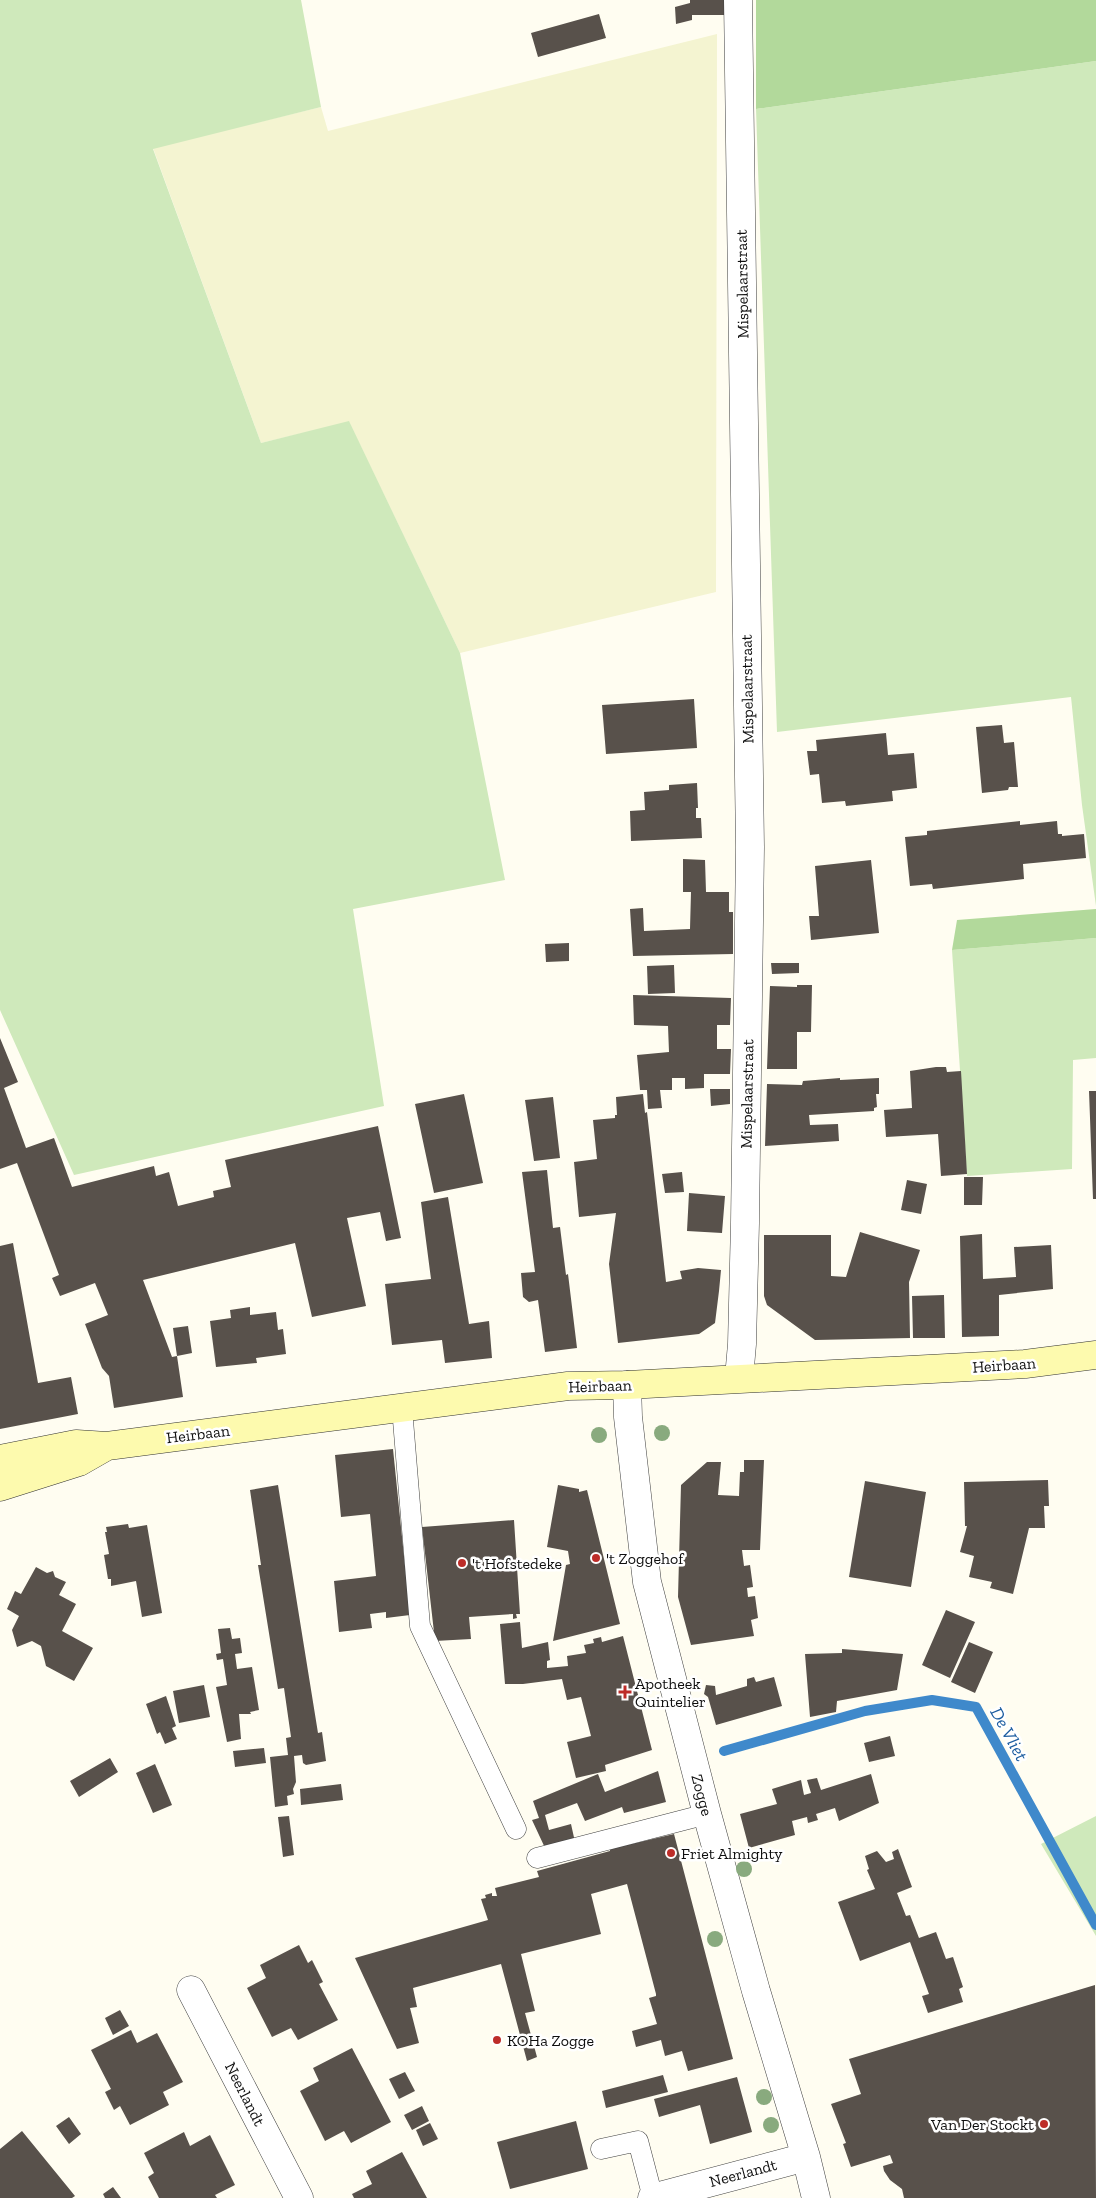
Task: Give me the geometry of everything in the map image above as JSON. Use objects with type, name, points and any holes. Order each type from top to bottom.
[{"type":"main road","name":"Heirbaan","points":[[0,1458],[76,1444],[107,1446],[568,1386],[627,1385],[1025,1364],[1096,1355]]},
{"type":"main road","name":"Heirbaan","points":[[0,1488],[79,1462],[107,1446]]},
{"type":"street","name":"Mispelaarstraat","points":[[738,0],[750,847],[745,1222],[740,1378]]},
{"type":"street","name":"Zogge","points":[[627,1385],[628,1417],[648,1582],[707,1814],[756,1991],[806,2157],[816,2198]]},
{"type":"street","name":"Neerlandt","points":[[191,1990],[299,2198]]},
{"type":"street","name":"Neerlandt","points":[[652,2198],[806,2157]]},
{"type":"lane","points":[[402,1408],[420,1626],[516,1829]]},
{"type":"lane","points":[[537,1858],[707,1814]]},
{"type":"lane","points":[[601,2149],[638,2141],[652,2198]]},
{"type":"green space","points":[[0,0],[301,0],[321,107],[153,149],[261,443],[349,421],[460,653],[505,880],[353,909],[384,1106],[74,1175],[0,1010]]},
{"type":"green space","points":[[756,0],[1096,0],[1096,61],[756,109]]},
{"type":"green space","points":[[717,34],[716,592],[460,653],[349,422],[261,443],[153,148],[321,107],[328,131]]},
{"type":"green space","points":[[1096,61],[1096,906],[1082,805],[1071,697],[777,732],[756,109]]},
{"type":"green space","points":[[1096,909],[1096,938],[952,950],[957,920]]},
{"type":"green space","points":[[1096,938],[1096,1058],[1073,1060],[1072,1169],[967,1176],[952,950]]},
{"type":"green space","points":[[1096,1816],[1096,1936],[1041,1844]]},
{"type":"building","points":[[690,0],[725,0],[725,15],[692,15],[692,20],[676,24],[675,7],[690,3]]},
{"type":"building","points":[[599,14],[606,38],[538,57],[531,33]]},
{"type":"building","points":[[694,699],[697,748],[606,754],[602,705]]},
{"type":"building","points":[[1002,725],[1004,743],[1014,742],[1018,787],[982,793],[976,727]]},
{"type":"building","points":[[886,733],[888,755],[914,753],[917,788],[892,791],[893,801],[846,806],[845,801],[822,803],[819,774],[810,775],[807,751],[817,751],[816,740]]},
{"type":"building","points":[[697,783],[698,808],[696,808],[696,818],[701,818],[702,838],[631,841],[630,811],[645,810],[644,792],[669,790],[669,785]]},
{"type":"building","points":[[1020,821],[1020,825],[1057,821],[1058,834],[1062,834],[1062,836],[1084,834],[1086,858],[1023,864],[1024,879],[933,889],[932,884],[910,886],[905,837],[927,835],[927,831]]},
{"type":"building","points":[[683,859],[705,860],[706,892],[729,892],[729,912],[733,912],[733,954],[633,956],[630,909],[643,908],[644,931],[690,929],[691,892],[683,892]]},
{"type":"building","points":[[871,860],[879,933],[811,940],[809,916],[819,916],[815,866]]},
{"type":"building","points":[[569,943],[569,961],[546,962],[545,944]]},
{"type":"building","points":[[771,963],[799,963],[799,973],[772,974]]},
{"type":"building","points":[[674,965],[675,993],[648,994],[647,966]]},
{"type":"building","points":[[797,985],[812,985],[811,1032],[797,1032],[797,1069],[767,1069],[770,986],[797,987]]},
{"type":"building","points":[[633,995],[731,998],[730,1025],[717,1025],[717,1049],[731,1049],[730,1074],[704,1074],[704,1088],[685,1089],[685,1078],[672,1078],[672,1090],[660,1090],[662,1108],[648,1109],[647,1090],[640,1090],[637,1055],[669,1052],[668,1026],[634,1025]]},
{"type":"building","points":[[0,1038],[18,1082],[4,1088],[26,1148],[54,1138],[72,1187],[154,1166],[156,1176],[169,1172],[178,1206],[214,1197],[213,1191],[231,1187],[225,1160],[378,1126],[401,1238],[386,1241],[380,1212],[347,1218],[366,1306],[312,1317],[295,1243],[143,1280],[172,1357],[177,1356],[183,1397],[114,1408],[109,1376],[102,1368],[85,1324],[108,1315],[95,1283],[60,1296],[52,1278],[59,1275],[17,1163],[0,1169]]},
{"type":"building","points":[[946,1067],[947,1072],[961,1071],[967,1174],[941,1176],[938,1134],[886,1137],[884,1110],[912,1108],[910,1071]]},
{"type":"building","points":[[840,1078],[840,1080],[879,1078],[879,1094],[876,1094],[877,1107],[874,1108],[874,1111],[809,1115],[810,1125],[838,1124],[839,1141],[765,1146],[767,1084],[802,1085],[803,1081]]},
{"type":"building","points":[[710,1089],[730,1089],[730,1104],[711,1106]]},
{"type":"building","points":[[1089,1091],[1096,1091],[1096,1199],[1093,1199]]},
{"type":"building","points":[[464,1094],[483,1183],[434,1193],[415,1104]]},
{"type":"building","points":[[643,1094],[645,1113],[647,1112],[666,1282],[682,1279],[680,1271],[698,1268],[721,1270],[719,1291],[715,1323],[699,1334],[618,1343],[609,1264],[616,1213],[579,1217],[574,1162],[597,1159],[593,1120],[615,1118],[615,1115],[617,1115],[616,1097]]},
{"type":"building","points":[[553,1097],[560,1158],[534,1161],[525,1100]]},
{"type":"building","points":[[547,1170],[553,1228],[560,1227],[577,1348],[545,1352],[538,1300],[529,1302],[523,1297],[521,1273],[535,1272],[522,1172]]},
{"type":"building","points":[[682,1172],[684,1192],[665,1193],[662,1174]]},
{"type":"building","points":[[964,1177],[983,1177],[982,1205],[964,1205]]},
{"type":"building","points":[[907,1180],[927,1184],[921,1214],[901,1210]]},
{"type":"building","points":[[689,1193],[725,1196],[722,1233],[687,1231]]},
{"type":"building","points":[[448,1197],[469,1324],[489,1321],[492,1358],[445,1363],[442,1340],[392,1345],[385,1284],[431,1279],[421,1202]]},
{"type":"building","points":[[860,1232],[920,1250],[909,1282],[910,1338],[815,1340],[767,1305],[764,1296],[764,1235],[831,1235],[831,1276],[846,1277]]},
{"type":"building","points":[[982,1234],[983,1279],[1016,1277],[1014,1247],[1051,1245],[1053,1289],[999,1295],[999,1336],[962,1337],[960,1236]]},
{"type":"building","points":[[13,1243],[38,1383],[71,1377],[78,1414],[0,1429],[0,1246]]},
{"type":"building","points":[[944,1295],[945,1338],[913,1338],[912,1296]]},
{"type":"building","points":[[250,1307],[250,1315],[276,1312],[278,1330],[283,1329],[286,1354],[256,1358],[257,1363],[216,1367],[210,1321],[231,1318],[230,1310]]},
{"type":"building","points":[[188,1326],[192,1353],[177,1356],[173,1328]]},
{"type":"building","points":[[393,1449],[410,1615],[386,1618],[386,1612],[370,1614],[372,1628],[339,1632],[334,1581],[376,1576],[370,1514],[341,1517],[335,1455]]},
{"type":"building","points":[[744,1460],[764,1460],[760,1550],[742,1550],[744,1566],[750,1565],[753,1587],[747,1588],[748,1597],[755,1596],[758,1618],[751,1620],[754,1636],[691,1645],[678,1597],[681,1485],[707,1462],[721,1462],[718,1495],[739,1496],[740,1472],[744,1472]]},
{"type":"building","points":[[1048,1480],[1049,1506],[1044,1506],[1045,1528],[1029,1528],[1013,1594],[990,1588],[992,1582],[969,1577],[974,1556],[960,1552],[967,1526],[965,1526],[964,1482]]},
{"type":"building","points":[[865,1481],[926,1492],[911,1587],[849,1577]]},
{"type":"building","points":[[278,1485],[318,1733],[322,1732],[326,1761],[306,1765],[303,1763],[302,1755],[294,1756],[296,1782],[293,1789],[294,1794],[287,1796],[288,1805],[275,1807],[270,1757],[288,1755],[286,1738],[291,1737],[284,1688],[278,1689],[258,1565],[261,1565],[250,1490]]},
{"type":"building","points":[[558,1485],[579,1489],[579,1492],[587,1490],[620,1624],[553,1641],[566,1565],[570,1564],[568,1551],[547,1547]]},
{"type":"building","points":[[514,1520],[520,1614],[516,1614],[517,1618],[513,1619],[513,1614],[469,1617],[471,1639],[435,1641],[422,1527]]},
{"type":"building","points":[[128,1524],[129,1528],[147,1525],[162,1613],[142,1617],[136,1581],[111,1586],[111,1579],[108,1579],[104,1555],[109,1554],[105,1532],[107,1532],[106,1527]]},
{"type":"building","points":[[36,1567],[47,1573],[53,1571],[55,1577],[66,1582],[59,1595],[76,1604],[62,1631],[93,1648],[74,1681],[46,1666],[41,1646],[32,1641],[17,1647],[12,1630],[19,1616],[7,1609],[15,1591],[21,1594]]},
{"type":"building","points":[[946,1610],[975,1622],[950,1678],[922,1665]]},
{"type":"building","points":[[520,1622],[522,1648],[548,1642],[550,1660],[547,1661],[547,1668],[568,1666],[567,1656],[586,1653],[584,1645],[594,1643],[593,1639],[601,1637],[602,1642],[623,1636],[652,1750],[605,1765],[606,1771],[576,1778],[567,1742],[591,1736],[581,1697],[567,1700],[562,1679],[523,1684],[505,1684],[500,1624]]},
{"type":"building","points":[[230,1628],[232,1639],[240,1638],[242,1653],[235,1654],[237,1669],[252,1667],[259,1710],[250,1712],[251,1714],[239,1714],[241,1739],[227,1742],[216,1687],[227,1685],[223,1659],[217,1660],[216,1654],[221,1653],[218,1629]]},
{"type":"building","points":[[969,1642],[993,1652],[975,1693],[951,1682]]},
{"type":"building","points":[[842,1649],[903,1654],[897,1690],[837,1701],[836,1712],[810,1717],[805,1654],[842,1653]]},
{"type":"building","points":[[754,1677],[756,1682],[774,1677],[782,1706],[716,1725],[708,1697],[704,1694],[706,1685],[715,1686],[716,1695],[747,1686],[747,1679]]},
{"type":"building","points":[[204,1685],[210,1717],[179,1723],[173,1691]]},
{"type":"building","points":[[166,1696],[176,1726],[172,1728],[177,1739],[165,1744],[160,1732],[157,1734],[146,1704]]},
{"type":"building","points":[[890,1736],[895,1756],[869,1762],[864,1743]]},
{"type":"building","points":[[264,1748],[266,1763],[235,1767],[233,1751]]},
{"type":"building","points":[[110,1758],[118,1772],[79,1797],[70,1781]]},
{"type":"building","points":[[155,1764],[172,1805],[153,1813],[136,1773]]},
{"type":"building","points":[[658,1771],[666,1802],[624,1813],[622,1807],[585,1821],[577,1803],[545,1815],[549,1830],[571,1824],[575,1842],[546,1850],[532,1820],[539,1818],[533,1801],[598,1774],[605,1792]]},
{"type":"building","points":[[871,1774],[879,1803],[839,1821],[835,1808],[816,1814],[818,1820],[808,1823],[807,1817],[792,1821],[795,1835],[749,1848],[740,1814],[777,1804],[772,1789],[801,1780],[804,1795],[811,1793],[807,1780],[817,1778],[821,1790]]},
{"type":"building","points":[[341,1784],[343,1800],[301,1805],[300,1789]]},
{"type":"building","points":[[289,1816],[294,1855],[283,1857],[278,1817]]},
{"type":"building","points":[[674,1834],[733,2059],[688,2071],[682,2051],[665,2056],[661,2040],[636,2047],[632,2031],[657,2024],[649,1998],[656,1996],[656,1994],[627,1884],[591,1894],[601,1934],[521,1954],[535,2011],[525,2013],[537,2057],[527,2061],[501,1964],[413,1988],[417,2007],[410,2008],[419,2043],[397,2049],[355,1958],[488,1920],[481,1899],[486,1898],[485,1895],[492,1893],[492,1896],[497,1896],[495,1888],[539,1877],[537,1871],[610,1851],[610,1849]]},
{"type":"building","points":[[898,1849],[912,1887],[897,1893],[906,1916],[910,1915],[919,1938],[936,1932],[946,1959],[953,1957],[963,1987],[959,1989],[963,2002],[928,2013],[922,1996],[929,1994],[910,1942],[860,1961],[838,1902],[875,1889],[867,1870],[869,1869],[865,1856],[877,1851],[886,1862],[894,1859],[892,1852]]},
{"type":"building","points":[[299,1945],[308,1963],[312,1960],[323,1982],[319,1984],[338,2020],[298,2040],[291,2028],[272,2037],[247,1988],[266,1978],[260,1965]]},
{"type":"building","points":[[1095,1985],[1096,2198],[904,2198],[902,2189],[890,2180],[884,2171],[883,2166],[893,2163],[890,2155],[851,2167],[843,2144],[846,2143],[831,2104],[861,2094],[849,2059]]},
{"type":"building","points":[[120,2010],[129,2026],[113,2035],[105,2018]]},
{"type":"building","points":[[131,2030],[137,2043],[157,2033],[183,2082],[163,2092],[169,2105],[130,2125],[120,2106],[114,2110],[105,2092],[111,2089],[91,2050]]},
{"type":"building","points":[[352,2048],[391,2122],[351,2143],[344,2131],[325,2141],[300,2091],[319,2081],[313,2068]]},
{"type":"building","points":[[405,2072],[415,2091],[399,2099],[389,2079]]},
{"type":"building","points":[[663,2075],[668,2092],[606,2108],[602,2091]]},
{"type":"building","points":[[737,2077],[752,2132],[710,2144],[700,2105],[659,2117],[654,2099]]},
{"type":"building","points":[[422,2106],[429,2121],[412,2130],[404,2115]]},
{"type":"building","points":[[69,2117],[81,2134],[69,2144],[56,2126]]},
{"type":"building","points":[[576,2121],[588,2169],[510,2189],[497,2142]]},
{"type":"building","points":[[430,2123],[438,2139],[423,2146],[416,2130]]},
{"type":"building","points":[[22,2131],[75,2196],[72,2198],[0,2198],[0,2149]]},
{"type":"building","points":[[184,2132],[190,2146],[210,2135],[235,2185],[215,2195],[217,2198],[159,2198],[148,2177],[154,2173],[144,2153]]},
{"type":"building","points":[[402,2152],[427,2198],[354,2198],[352,2194],[372,2184],[366,2171]]},
{"type":"building","points":[[113,2187],[121,2198],[105,2198],[103,2194]]},
{"type":"waterway","name":"De Vliet","points":[[724,1751],[865,1711],[932,1700],[976,1707],[1096,1925]]},
{"type":"place","name":"'t Zoggehof","points":[[596,1558]]},
{"type":"place","name":"'t Hofstedeke","points":[[462,1563]]},
{"type":"place","name":"Apotheek Quintelier","points":[[625,1692]]},
{"type":"place","name":"Friet Almighty","points":[[671,1853]]},
{"type":"place","name":"KOHa Zogge","points":[[497,2040]]},
{"type":"place","name":"Van Der Stockt","points":[[1044,2124]]}]
